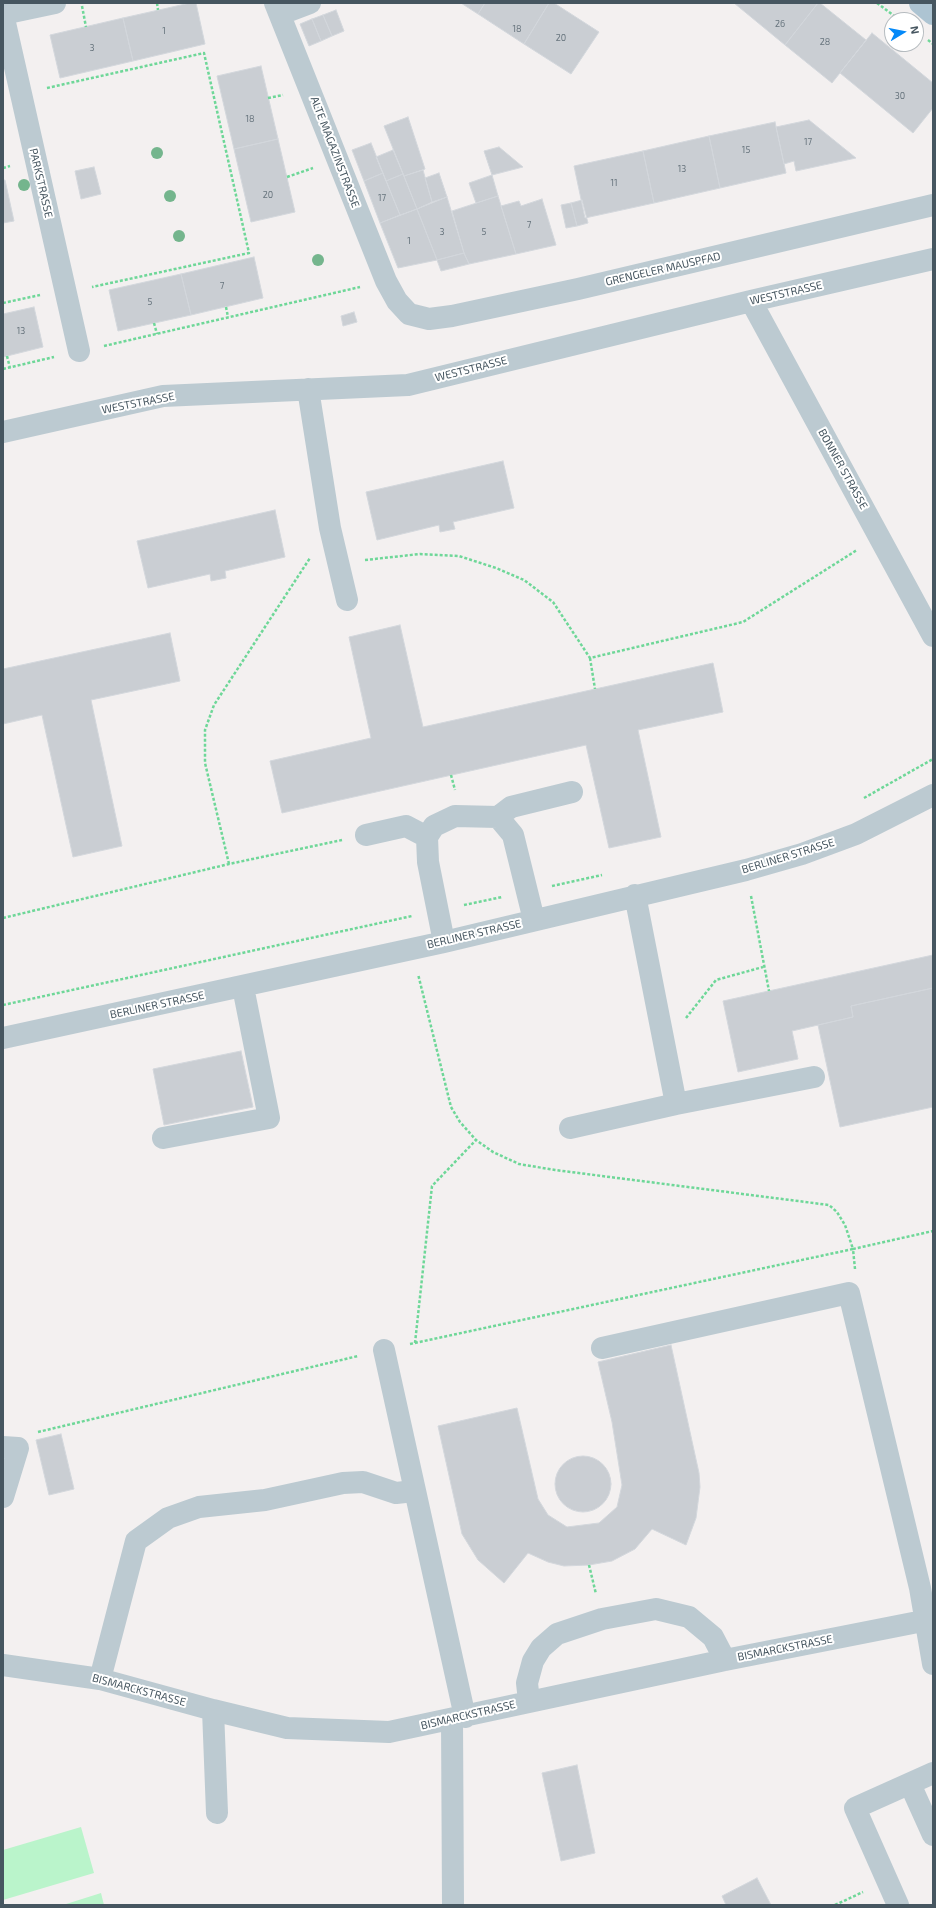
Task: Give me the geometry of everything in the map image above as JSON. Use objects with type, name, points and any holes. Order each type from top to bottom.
[{"type":"main road","points":[[920,3],[933,14]]},
{"type":"street","name":"PARKSTRASSE","points":[[55,3],[3,14],[79,351]]},
{"type":"street","points":[[278,9],[310,3]]},
{"type":"street","name":"ALTE MAGAZINSTRASSE","points":[[278,9],[386,281],[397,301]]},
{"type":"street","name":"GRENGELER MAUSPFAD","points":[[397,301],[409,314],[429,319],[452,316],[578,289],[933,205]]},
{"type":"street","name":"WESTSTRASSE","points":[[3,432],[163,396],[408,384],[751,301],[933,259]]},
{"type":"street","name":"BONNER STRASSE","points":[[751,301],[933,636]]},
{"type":"street","points":[[308,389],[330,528],[347,600]]},
{"type":"street","points":[[444,942],[428,862],[427,837],[434,826],[455,816],[498,817],[511,807],[572,792]]},
{"type":"street","name":"BERLINER STRASSE","points":[[3,1038],[243,987],[444,942],[635,895],[746,870],[802,854],[856,834],[933,795]]},
{"type":"street","points":[[498,817],[513,835],[534,920]]},
{"type":"street","points":[[366,835],[406,826],[427,837]]},
{"type":"street","points":[[635,895],[676,1104]]},
{"type":"street","points":[[163,1138],[269,1118],[243,987]]},
{"type":"street","points":[[570,1128],[676,1104],[814,1077]]},
{"type":"street","points":[[602,1348],[850,1293],[920,1588],[930,1620],[933,1664]]},
{"type":"street","points":[[384,1350],[414,1491],[458,1718],[453,1905]]},
{"type":"street","points":[[3,1497],[10,1447]]},
{"type":"street","points":[[100,1679],[136,1541],[168,1518],[199,1507],[265,1500],[343,1483],[363,1482],[396,1493],[414,1491]]},
{"type":"street","points":[[528,1702],[527,1683],[533,1661],[541,1648],[557,1634],[602,1619],[656,1610],[689,1617],[713,1637],[725,1660]]},
{"type":"street","name":"BISMARCKSTRASSE","points":[[3,1665],[100,1679],[212,1710],[287,1728],[389,1732],[725,1660],[930,1620]]},
{"type":"street","points":[[212,1710],[217,1812]]},
{"type":"street","points":[[898,1905],[856,1808],[933,1773]]},
{"type":"street","points":[[910,1784],[933,1835]]},
{"type":"path","points":[[81,3],[86,27]]},
{"type":"path","points":[[157,3],[158,10]]},
{"type":"path","points":[[877,3],[889,12]]},
{"type":"path","points":[[3,303],[248,253],[204,53],[21,94]]},
{"type":"path","points":[[3,369],[386,281]]},
{"type":"path","points":[[226,306],[228,317]]},
{"type":"path","points":[[154,323],[156,334]]},
{"type":"path","points":[[7,356],[10,368]]},
{"type":"path","points":[[228,864],[205,763],[205,730],[214,705],[330,528]]},
{"type":"path","points":[[590,658],[743,622],[879,536]]},
{"type":"path","points":[[339,564],[420,554],[459,556],[496,568],[524,580],[553,602],[590,658],[594,689]]},
{"type":"path","points":[[860,801],[933,759]]},
{"type":"path","points":[[3,918],[228,864],[366,835]]},
{"type":"path","points":[[746,870],[763,967],[769,991]]},
{"type":"path","points":[[3,1005],[603,875]]},
{"type":"path","points":[[664,1045],[716,980],[763,967]]},
{"type":"path","points":[[415,1343],[432,1186],[476,1140]]},
{"type":"path","points":[[10,1447],[30,1434],[384,1350],[933,1231]]},
{"type":"path","points":[[850,1293],[858,1286],[853,1262],[853,1249]]},
{"type":"path","points":[[835,1905],[887,1880]]},
{"type":"green space","points":[[81,1827],[94,1873],[3,1900],[3,1850]]},
{"type":"green space","points":[[101,1893],[104,1905],[63,1905]]},
{"type":"building","points":[[190,3],[196,3],[205,44],[133,61],[123,18]]},
{"type":"building","points":[[461,3],[485,3],[478,14]]},
{"type":"building","points":[[485,3],[549,3],[524,44],[478,14]]},
{"type":"building","points":[[549,3],[554,3],[599,32],[571,74],[524,44]]},
{"type":"building","points":[[734,3],[818,3],[785,45]]},
{"type":"building","points":[[818,3],[820,3],[866,40],[832,83],[785,45]]},
{"type":"building","points":[[336,10],[344,31],[332,36],[323,15]]},
{"type":"building","points":[[323,15],[332,36],[321,41],[312,19]]},
{"type":"building","points":[[123,18],[133,61],[60,78],[50,35]]},
{"type":"building","points":[[312,19],[321,41],[309,46],[300,24]]},
{"type":"building","points":[[872,33],[884,43],[884,52],[895,52],[933,83],[933,108],[913,133],[840,73]]},
{"type":"building","points":[[261,66],[278,139],[234,149],[217,76]]},
{"type":"building","points":[[408,117],[425,169],[404,176],[384,126]]},
{"type":"building","points":[[809,120],[856,158],[796,171],[794,161],[784,164],[776,127]]},
{"type":"building","points":[[775,122],[786,173],[720,188],[709,136]]},
{"type":"building","points":[[709,136],[720,188],[654,203],[643,151]]},
{"type":"building","points":[[278,139],[295,212],[251,222],[234,149]]},
{"type":"building","points":[[371,143],[383,173],[364,181],[352,150]]},
{"type":"building","points":[[499,147],[523,167],[492,175],[484,151]]},
{"type":"building","points":[[393,150],[403,174],[386,181],[376,157]]},
{"type":"building","points":[[643,151],[654,203],[585,218],[574,166]]},
{"type":"building","points":[[94,167],[101,194],[81,199],[75,171]]},
{"type":"building","points":[[423,170],[432,202],[417,209],[404,176]]},
{"type":"building","points":[[383,173],[400,215],[380,223],[364,181]]},
{"type":"building","points":[[439,173],[447,197],[432,202],[425,178]]},
{"type":"building","points":[[403,174],[417,209],[400,215],[386,181]]},
{"type":"building","points":[[492,175],[498,196],[476,203],[469,183]]},
{"type":"building","points":[[3,180],[5,180],[14,221],[3,223]]},
{"type":"building","points":[[498,196],[516,254],[469,264],[464,253],[452,211]]},
{"type":"building","points":[[447,197],[464,253],[437,260],[417,209]]},
{"type":"building","points":[[542,199],[556,245],[516,254],[501,206],[519,201],[521,206]]},
{"type":"building","points":[[582,200],[588,223],[577,226],[571,203]]},
{"type":"building","points":[[571,203],[577,226],[566,228],[561,205]]},
{"type":"building","points":[[417,209],[437,260],[398,268],[380,223]]},
{"type":"building","points":[[464,253],[469,264],[441,271],[437,260]]},
{"type":"building","points":[[254,257],[263,298],[191,315],[181,274]]},
{"type":"building","points":[[181,274],[191,315],[118,331],[109,290]]},
{"type":"building","points":[[34,307],[43,347],[3,357],[3,314]]},
{"type":"building","points":[[354,312],[357,322],[343,326],[341,316]]},
{"type":"building","points":[[503,461],[514,508],[453,522],[455,529],[440,532],[439,525],[377,540],[366,492]]},
{"type":"building","points":[[275,510],[285,557],[225,571],[226,578],[211,581],[210,574],[148,588],[137,541]]},
{"type":"building","points":[[400,625],[423,727],[713,663],[723,712],[638,730],[661,837],[609,848],[586,745],[282,813],[270,761],[371,738],[349,637]]},
{"type":"building","points":[[170,633],[180,681],[91,700],[122,846],[73,857],[42,715],[3,724],[3,669]]},
{"type":"building","points":[[933,955],[933,988],[851,1006],[853,1017],[792,1031],[798,1059],[738,1072],[723,1001]]},
{"type":"building","points":[[933,988],[933,1107],[840,1127],[818,1025],[853,1017],[851,1006]]},
{"type":"building","points":[[241,1051],[253,1107],[164,1125],[153,1069]]},
{"type":"building","points":[[671,1345],[699,1473],[700,1487],[696,1518],[686,1545],[652,1529],[635,1549],[612,1561],[589,1565],[564,1566],[548,1562],[528,1553],[504,1583],[478,1560],[462,1534],[438,1426],[517,1408],[538,1499],[548,1515],[567,1527],[599,1523],[617,1507],[622,1485],[612,1422],[598,1362]]},
{"type":"building","points":[[61,1434],[74,1489],[49,1495],[36,1440]]},
{"type":"building","points":[[583,1456],[594,1458],[603,1464],[609,1473],[611,1484],[609,1495],[603,1504],[594,1510],[583,1512],[572,1510],[563,1504],[557,1495],[555,1484],[557,1473],[563,1464],[572,1458]]},
{"type":"building","points":[[577,1765],[595,1853],[561,1861],[542,1773]]},
{"type":"building","points":[[757,1878],[771,1905],[726,1905],[722,1896]]}]
